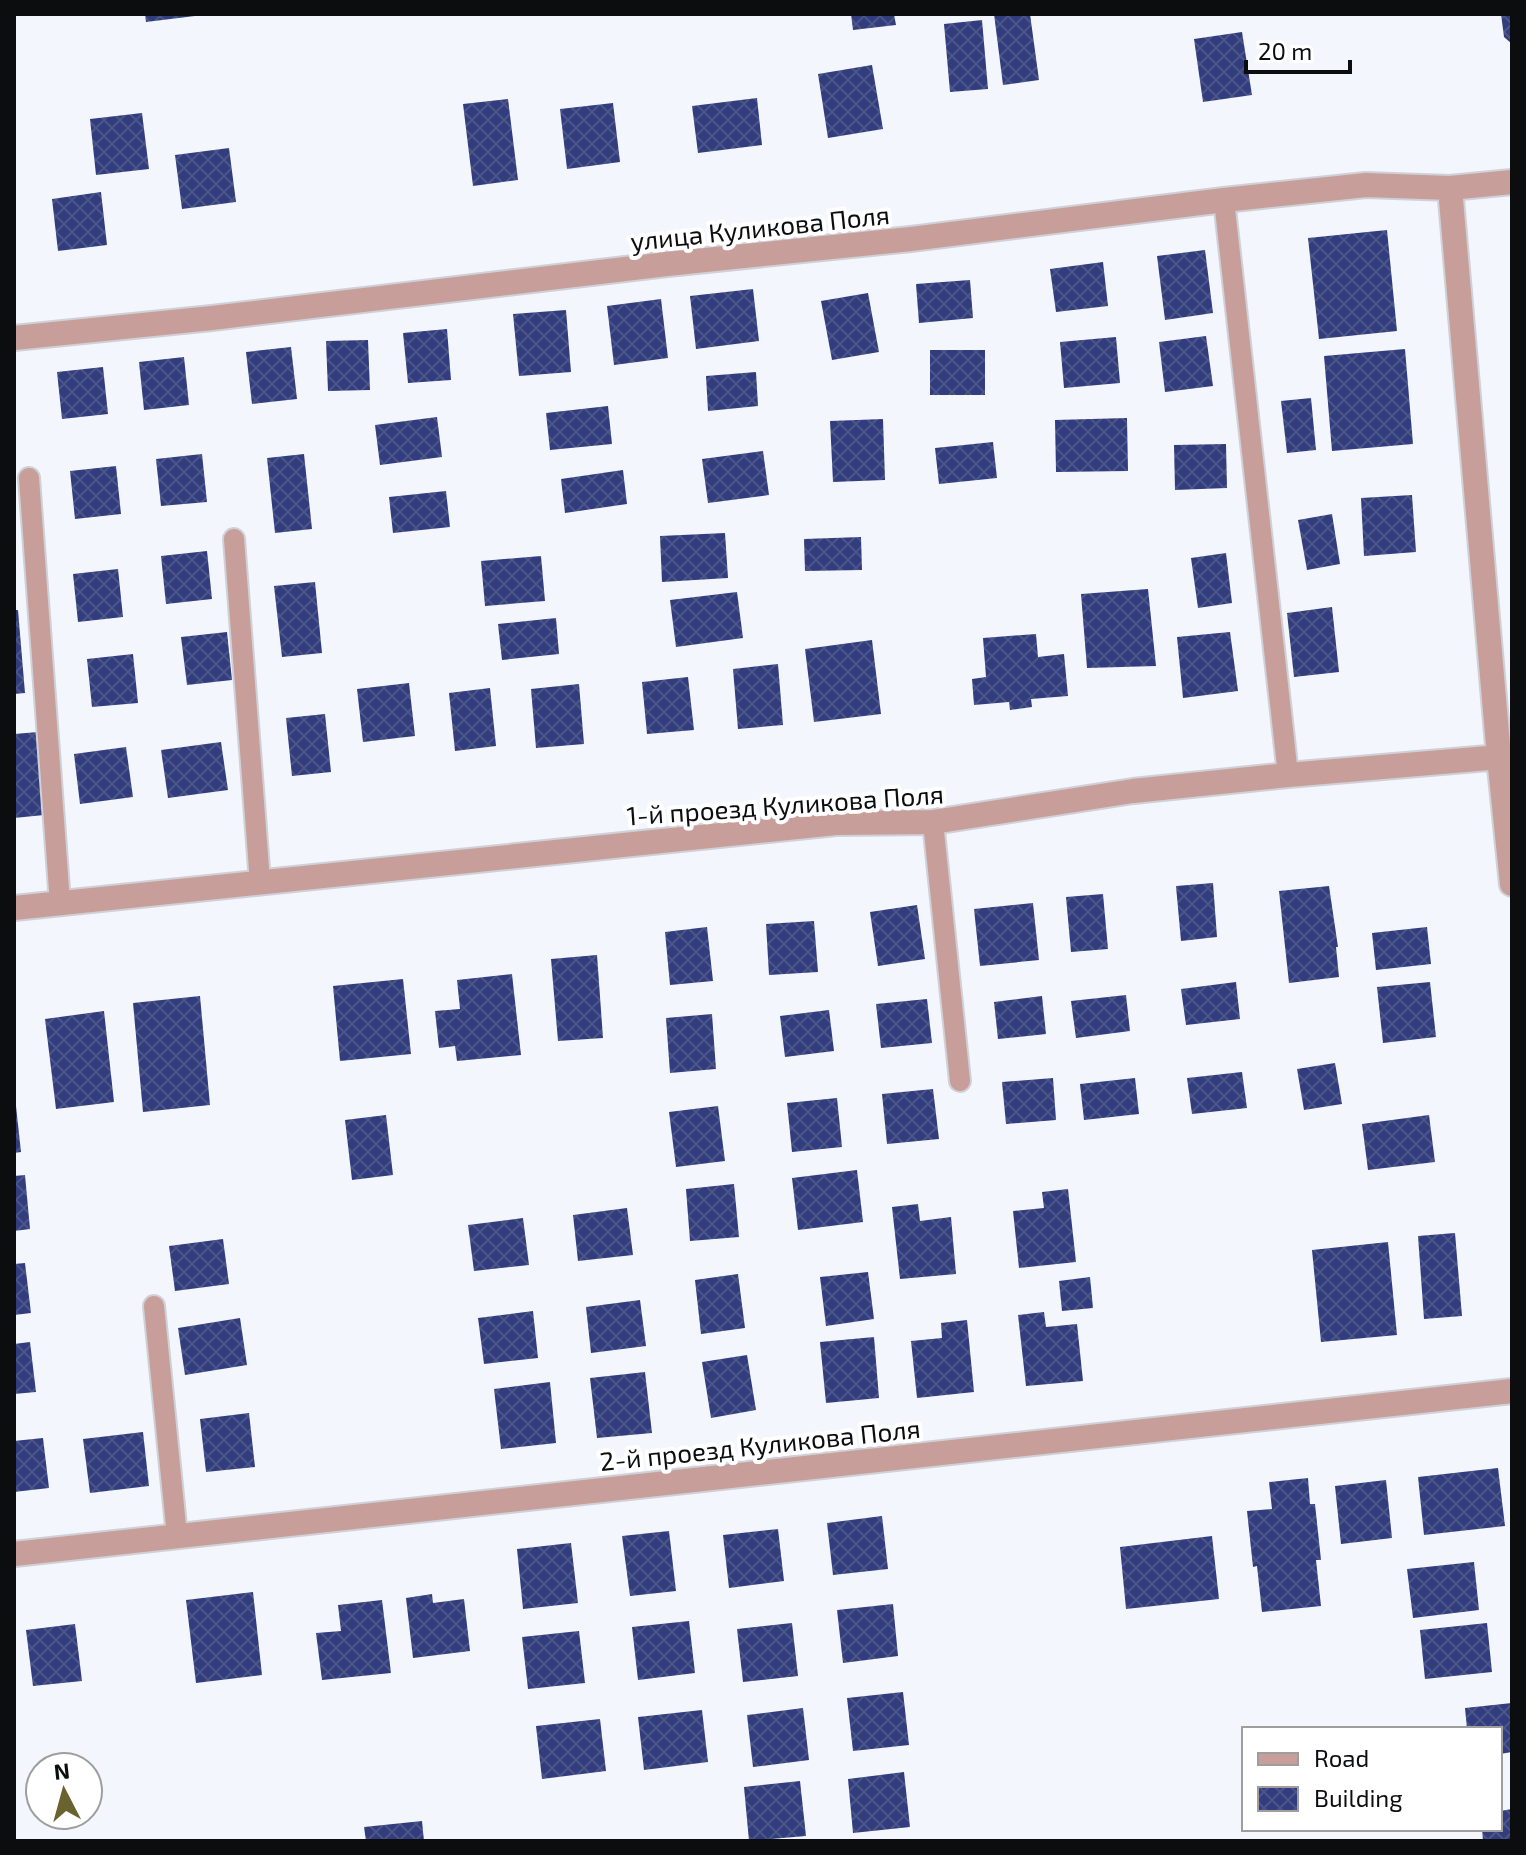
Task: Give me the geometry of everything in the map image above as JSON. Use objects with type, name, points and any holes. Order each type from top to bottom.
[{"type":"street","name":"улица Куликова Поля","points":[[14,338],[911,239],[1366,185],[1450,188],[1512,182]]},
{"type":"street","points":[[1450,188],[1506,757],[1512,884]]},
{"type":"street","name":"1-й проезд Куликова Поля","points":[[14,908],[836,823],[933,822],[1133,791],[1506,757]]},
{"type":"street","name":"2-й проезд Куликова Поля","points":[[14,1554],[1512,1391]]},
{"type":"lane","points":[[1224,200],[1288,775]]},
{"type":"lane","points":[[29,478],[60,903]]},
{"type":"lane","points":[[234,539],[260,882]]},
{"type":"lane","points":[[933,822],[960,1081]]},
{"type":"lane","points":[[154,1306],[177,1536]]},
{"type":"building","points":[[145,14],[195,14],[195,16],[146,22]]},
{"type":"building","points":[[851,14],[894,14],[896,25],[853,30]]},
{"type":"building","points":[[994,14],[1030,14],[1039,80],[1003,85]]},
{"type":"building","points":[[1501,14],[1512,14],[1512,44],[1504,37]]},
{"type":"building","points":[[982,20],[988,89],[950,92],[944,24]]},
{"type":"building","points":[[1242,32],[1252,95],[1203,102],[1194,39]]},
{"type":"building","points":[[872,65],[883,129],[828,138],[818,74]]},
{"type":"building","points":[[757,98],[762,145],[698,153],[692,106]]},
{"type":"building","points":[[508,99],[518,180],[473,186],[463,104]]},
{"type":"building","points":[[613,103],[620,162],[567,169],[560,109]]},
{"type":"building","points":[[142,113],[149,169],[96,175],[90,119]]},
{"type":"building","points":[[229,148],[236,202],[182,209],[175,155]]},
{"type":"building","points":[[101,192],[107,245],[58,251],[52,199]]},
{"type":"building","points":[[1387,230],[1397,331],[1319,339],[1308,238]]},
{"type":"building","points":[[1205,250],[1213,313],[1165,320],[1157,256]]},
{"type":"building","points":[[1103,262],[1108,306],[1056,312],[1050,269]]},
{"type":"building","points":[[970,280],[973,318],[919,323],[916,284]]},
{"type":"building","points":[[753,289],[759,341],[696,349],[690,296]]},
{"type":"building","points":[[868,293],[879,352],[832,360],[821,301]]},
{"type":"building","points":[[661,299],[668,358],[614,365],[607,306]]},
{"type":"building","points":[[566,310],[571,372],[519,376],[513,314]]},
{"type":"building","points":[[447,329],[451,380],[408,383],[403,333]]},
{"type":"building","points":[[1206,336],[1213,386],[1165,392],[1159,342]]},
{"type":"building","points":[[1116,337],[1120,383],[1064,388],[1060,342]]},
{"type":"building","points":[[368,340],[370,390],[328,391],[326,341]]},
{"type":"building","points":[[291,347],[297,399],[252,404],[246,352]]},
{"type":"building","points":[[1405,349],[1413,444],[1332,451],[1324,356]]},
{"type":"building","points":[[930,350],[985,350],[985,395],[930,395]]},
{"type":"building","points":[[184,357],[189,405],[144,410],[139,362]]},
{"type":"building","points":[[103,367],[108,414],[62,419],[57,372]]},
{"type":"building","points":[[756,372],[758,406],[708,411],[706,376]]},
{"type":"building","points":[[1311,398],[1316,450],[1287,453],[1281,401]]},
{"type":"building","points":[[608,406],[612,444],[550,450],[546,413]]},
{"type":"building","points":[[437,417],[442,457],[380,465],[375,425]]},
{"type":"building","points":[[1127,418],[1128,471],[1056,472],[1055,420]]},
{"type":"building","points":[[883,419],[885,480],[833,482],[830,421]]},
{"type":"building","points":[[993,442],[997,478],[939,484],[935,448]]},
{"type":"building","points":[[1226,444],[1227,488],[1175,490],[1174,445]]},
{"type":"building","points":[[763,451],[769,495],[708,503],[702,459]]},
{"type":"building","points":[[202,454],[207,502],[161,506],[156,459]]},
{"type":"building","points":[[304,454],[312,529],[275,533],[267,458]]},
{"type":"building","points":[[116,466],[121,514],[75,519],[70,471]]},
{"type":"building","points":[[623,470],[627,504],[565,513],[561,479]]},
{"type":"building","points":[[446,491],[450,527],[393,533],[389,497]]},
{"type":"building","points":[[1412,495],[1416,552],[1364,556],[1361,498]]},
{"type":"building","points":[[1332,514],[1340,564],[1307,570],[1298,520]]},
{"type":"building","points":[[725,533],[728,578],[662,582],[660,536]]},
{"type":"building","points":[[861,537],[862,570],[805,571],[804,539]]},
{"type":"building","points":[[207,551],[212,599],[166,604],[161,556]]},
{"type":"building","points":[[1226,553],[1232,603],[1198,608],[1191,558]]},
{"type":"building","points":[[541,556],[545,601],[485,606],[481,561]]},
{"type":"building","points":[[118,569],[123,617],[78,622],[73,574]]},
{"type":"building","points":[[315,582],[322,653],[282,657],[274,586]]},
{"type":"building","points":[[1148,589],[1156,666],[1087,668],[1081,594]]},
{"type":"building","points":[[737,592],[743,638],[676,647],[670,600]]},
{"type":"building","points":[[1332,607],[1339,672],[1294,677],[1287,613]]},
{"type":"building","points":[[14,610],[18,610],[25,693],[14,694]]},
{"type":"building","points":[[556,618],[559,654],[502,660],[498,624]]},
{"type":"building","points":[[227,632],[232,680],[187,685],[181,637]]},
{"type":"building","points":[[1230,632],[1238,691],[1183,698],[1177,637]]},
{"type":"building","points":[[1036,634],[1038,657],[1064,654],[1068,696],[1031,699],[1032,707],[1010,710],[1009,702],[974,705],[972,679],[986,677],[983,638]]},
{"type":"building","points":[[872,640],[881,714],[814,722],[805,649]]},
{"type":"building","points":[[133,654],[138,703],[92,707],[87,659]]},
{"type":"building","points":[[778,664],[783,725],[738,729],[733,669]]},
{"type":"building","points":[[688,677],[694,730],[647,734],[642,682]]},
{"type":"building","points":[[409,683],[415,736],[363,742],[357,689]]},
{"type":"building","points":[[579,684],[584,744],[536,748],[531,689]]},
{"type":"building","points":[[490,688],[496,746],[455,751],[449,693]]},
{"type":"building","points":[[325,714],[331,772],[292,776],[286,718]]},
{"type":"building","points":[[38,732],[44,815],[14,818],[14,734]]},
{"type":"building","points":[[221,742],[228,790],[168,798],[161,750]]},
{"type":"building","points":[[126,747],[133,797],[80,804],[74,754]]},
{"type":"building","points":[[1213,883],[1217,937],[1181,941],[1176,886]]},
{"type":"building","points":[[1329,886],[1339,977],[1289,983],[1279,891]]},
{"type":"building","points":[[1103,894],[1108,949],[1071,952],[1066,897]]},
{"type":"building","points":[[1033,903],[1039,960],[980,966],[974,909]]},
{"type":"building","points":[[917,905],[925,959],[878,966],[870,912]]},
{"type":"building","points":[[814,921],[818,972],[769,975],[766,924]]},
{"type":"building","points":[[707,927],[713,981],[670,985],[665,932]]},
{"type":"building","points":[[1427,927],[1431,964],[1376,970],[1372,933]]},
{"type":"building","points":[[597,955],[603,1038],[558,1041],[551,959]]},
{"type":"building","points":[[512,974],[521,1055],[457,1061],[455,1046],[439,1048],[435,1011],[460,1009],[457,980]]},
{"type":"building","points":[[403,979],[411,1054],[340,1061],[333,986]]},
{"type":"building","points":[[1236,982],[1240,1019],[1186,1025],[1181,989]]},
{"type":"building","points":[[1430,982],[1436,1037],[1383,1043],[1377,987]]},
{"type":"building","points":[[1126,995],[1130,1031],[1076,1038],[1071,1001]]},
{"type":"building","points":[[200,996],[210,1105],[143,1112],[133,1003]]},
{"type":"building","points":[[1042,996],[1046,1034],[998,1039],[994,1002]]},
{"type":"building","points":[[927,999],[932,1043],[881,1048],[876,1004]]},
{"type":"building","points":[[829,1010],[834,1051],[785,1057],[780,1016]]},
{"type":"building","points":[[104,1011],[114,1102],[56,1109],[45,1019]]},
{"type":"building","points":[[712,1014],[716,1069],[670,1073],[666,1018]]},
{"type":"building","points":[[1335,1063],[1342,1104],[1304,1110],[1297,1069]]},
{"type":"building","points":[[1242,1072],[1247,1108],[1192,1114],[1187,1078]]},
{"type":"building","points":[[1053,1078],[1056,1120],[1006,1124],[1002,1082]]},
{"type":"building","points":[[1135,1078],[1139,1114],[1084,1120],[1080,1084]]},
{"type":"building","points":[[933,1089],[939,1139],[887,1144],[882,1094]]},
{"type":"building","points":[[837,1098],[842,1147],[792,1152],[787,1103]]},
{"type":"building","points":[[14,1106],[21,1152],[14,1153]]},
{"type":"building","points":[[718,1106],[725,1161],[676,1167],[669,1112]]},
{"type":"building","points":[[386,1115],[393,1175],[352,1180],[345,1120]]},
{"type":"building","points":[[1429,1115],[1435,1162],[1368,1170],[1362,1124]]},
{"type":"building","points":[[857,1170],[863,1222],[798,1230],[792,1178]]},
{"type":"building","points":[[25,1175],[30,1229],[14,1231],[14,1176]]},
{"type":"building","points":[[734,1184],[739,1237],[690,1241],[686,1189]]},
{"type":"building","points":[[1068,1189],[1076,1262],[1019,1268],[1013,1211],[1044,1208],[1042,1192]]},
{"type":"building","points":[[918,1204],[920,1221],[951,1217],[956,1274],[900,1279],[892,1207]]},
{"type":"building","points":[[627,1208],[633,1255],[578,1261],[573,1215]]},
{"type":"building","points":[[523,1218],[529,1265],[474,1271],[468,1225]]},
{"type":"building","points":[[1455,1233],[1462,1316],[1424,1319],[1418,1236]]},
{"type":"building","points":[[223,1239],[229,1284],[175,1291],[169,1246]]},
{"type":"building","points":[[1388,1242],[1397,1335],[1321,1342],[1312,1250]]},
{"type":"building","points":[[25,1263],[31,1313],[14,1315],[14,1264]]},
{"type":"building","points":[[868,1272],[874,1319],[826,1326],[820,1277]]},
{"type":"building","points":[[738,1274],[745,1328],[701,1334],[695,1280]]},
{"type":"building","points":[[1090,1277],[1093,1308],[1062,1311],[1059,1281]]},
{"type":"building","points":[[640,1300],[646,1346],[591,1353],[586,1307]]},
{"type":"building","points":[[533,1311],[538,1358],[484,1364],[478,1318]]},
{"type":"building","points":[[1044,1312],[1046,1327],[1077,1324],[1083,1381],[1026,1386],[1018,1315]]},
{"type":"building","points":[[240,1318],[247,1365],[185,1375],[178,1328]]},
{"type":"building","points":[[967,1320],[974,1392],[917,1398],[911,1341],[942,1338],[941,1323]]},
{"type":"building","points":[[874,1337],[879,1398],[826,1403],[820,1342]]},
{"type":"building","points":[[30,1342],[36,1392],[14,1394],[14,1344]]},
{"type":"building","points":[[747,1355],[756,1410],[711,1418],[702,1362]]},
{"type":"building","points":[[645,1372],[652,1433],[597,1438],[590,1378]]},
{"type":"building","points":[[550,1382],[556,1443],[501,1449],[494,1389]]},
{"type":"building","points":[[249,1413],[255,1467],[206,1472],[200,1419]]},
{"type":"building","points":[[143,1432],[149,1486],[90,1493],[83,1439]]},
{"type":"building","points":[[43,1438],[49,1488],[14,1492],[14,1441]]},
{"type":"building","points":[[1498,1468],[1505,1526],[1424,1535],[1418,1477]]},
{"type":"building","points":[[1308,1478],[1310,1504],[1315,1504],[1321,1560],[1316,1560],[1321,1606],[1262,1612],[1247,1511],[1272,1509],[1269,1482]]},
{"type":"building","points":[[1386,1480],[1392,1538],[1341,1544],[1335,1486]]},
{"type":"building","points":[[882,1516],[888,1569],[833,1575],[827,1523]]},
{"type":"building","points":[[778,1529],[784,1581],[729,1588],[723,1535]]},
{"type":"building","points":[[669,1531],[676,1591],[630,1596],[622,1536]]},
{"type":"building","points":[[1212,1536],[1219,1599],[1126,1609],[1120,1547]]},
{"type":"building","points":[[571,1543],[578,1603],[523,1609],[517,1549]]},
{"type":"building","points":[[1474,1562],[1479,1610],[1413,1618],[1407,1569]]},
{"type":"building","points":[[253,1592],[262,1675],[196,1683],[186,1600]]},
{"type":"building","points":[[432,1594],[433,1603],[464,1599],[470,1651],[413,1658],[406,1598]]},
{"type":"building","points":[[382,1600],[391,1673],[322,1680],[316,1633],[341,1631],[338,1605]]},
{"type":"building","points":[[893,1604],[898,1656],[843,1663],[837,1610]]},
{"type":"building","points":[[689,1621],[695,1673],[638,1680],[632,1627]]},
{"type":"building","points":[[792,1623],[798,1676],[743,1682],[737,1629]]},
{"type":"building","points":[[1487,1623],[1492,1672],[1425,1679],[1420,1630]]},
{"type":"building","points":[[75,1624],[82,1681],[33,1686],[26,1630]]},
{"type":"building","points":[[579,1631],[585,1683],[528,1689],[522,1637]]},
{"type":"building","points":[[903,1692],[909,1745],[853,1751],[847,1698]]},
{"type":"building","points":[[1512,1703],[1512,1752],[1502,1754],[1502,1727],[1467,1727],[1465,1708]]},
{"type":"building","points":[[803,1708],[809,1760],[753,1767],[747,1715]]},
{"type":"building","points":[[702,1710],[708,1762],[644,1770],[638,1717]]},
{"type":"building","points":[[600,1719],[606,1771],[542,1779],[536,1726]]},
{"type":"building","points":[[904,1772],[910,1827],[853,1833],[848,1779]]},
{"type":"building","points":[[800,1781],[806,1836],[749,1841],[744,1787]]},
{"type":"building","points":[[1512,1809],[1512,1841],[1483,1841],[1482,1831],[1502,1831],[1502,1811]]},
{"type":"building","points":[[422,1821],[424,1841],[366,1841],[364,1827]]}]
